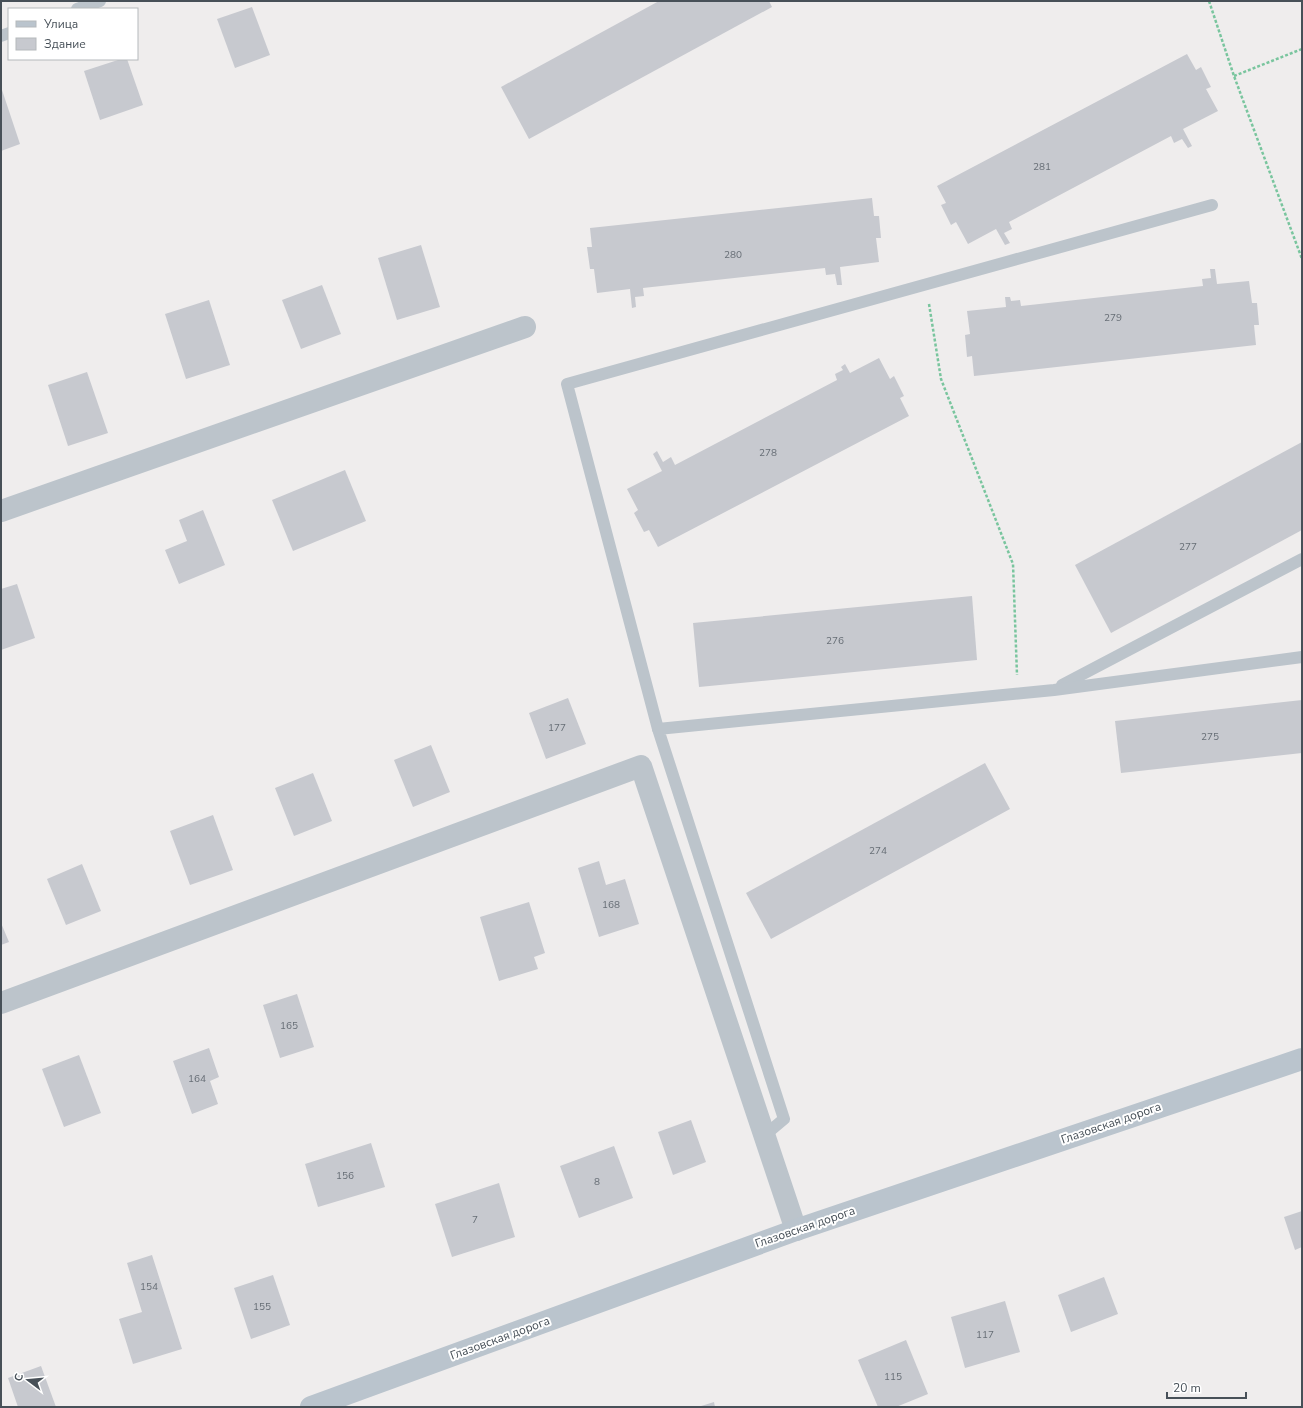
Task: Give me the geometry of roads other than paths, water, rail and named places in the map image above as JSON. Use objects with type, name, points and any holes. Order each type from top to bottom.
[{"type":"street","points":[[1,511],[525,327]]},
{"type":"street","points":[[1,1003],[641,766],[796,1230]]},
{"type":"street","name":"Глазовская дорога","points":[[311,1407],[796,1230],[1302,1059]]},
{"type":"lane","points":[[80,8],[100,1]]},
{"type":"lane","points":[[765,1135],[784,1119],[658,729],[567,384],[1212,205]]},
{"type":"lane","points":[[1054,690],[1302,559]]},
{"type":"lane","points":[[658,729],[1054,690],[1302,657]]}]
